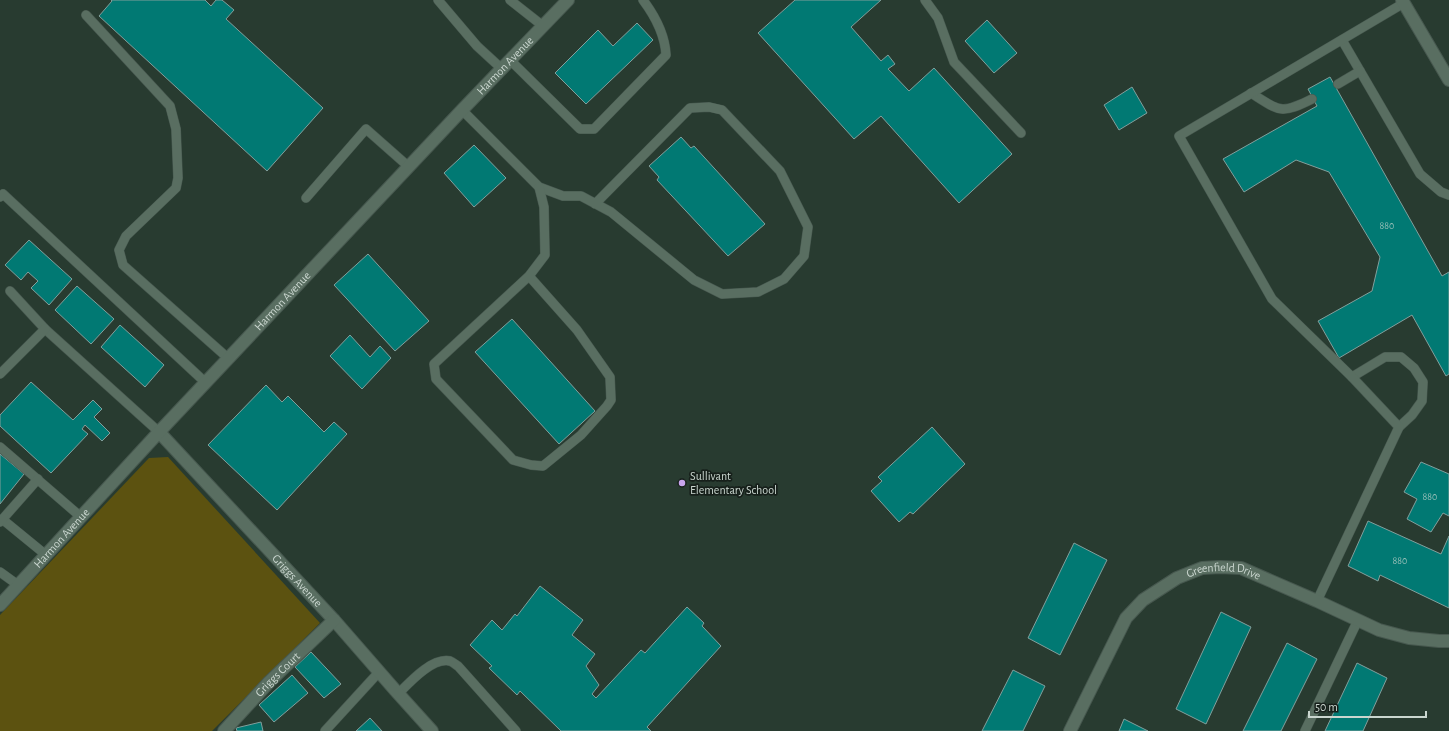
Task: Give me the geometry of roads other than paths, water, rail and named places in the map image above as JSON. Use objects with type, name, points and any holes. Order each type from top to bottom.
[{"type":"street","name":"Harmon Avenue","points":[[0,605],[159,432],[462,110],[568,0]]},
{"type":"street","points":[[1403,2],[1449,80]]},
{"type":"street","name":"Griggs Avenue","points":[[159,432],[334,620],[432,731]]},
{"type":"street","name":"Greenfield Drive","points":[[1070,731],[1126,618],[1143,600],[1177,578],[1202,568],[1241,568],[1318,600],[1379,630],[1410,638],[1449,641]]},
{"type":"street","name":"Griggs Court","points":[[224,731],[269,682],[334,620]]},
{"type":"lane","points":[[438,0],[477,46],[502,69]]},
{"type":"lane","points":[[510,0],[543,26]]},
{"type":"lane","points":[[510,60],[580,130],[594,129],[666,55],[666,44],[659,26],[642,0]]},
{"type":"lane","points":[[925,0],[938,18],[954,62],[1021,133]]},
{"type":"lane","points":[[1398,427],[1352,377],[1272,300],[1179,136],[1342,40],[1403,2]]},
{"type":"lane","points":[[86,15],[170,106],[176,129],[178,178],[176,188],[126,236],[119,250],[123,265],[229,359]]},
{"type":"lane","points":[[1342,40],[1420,174],[1441,192],[1449,195]]},
{"type":"lane","points":[[1338,84],[1360,71]]},
{"type":"lane","points":[[1251,93],[1278,109],[1297,107],[1312,99]]},
{"type":"lane","points":[[462,110],[539,187],[564,196],[581,196],[595,204],[611,212],[694,280],[722,294],[758,292],[784,279],[804,256],[808,227],[780,171],[722,110],[709,106],[690,108],[595,204]]},
{"type":"lane","points":[[306,198],[366,129],[409,166]]},
{"type":"lane","points":[[529,276],[577,330],[610,377],[611,400],[607,406],[580,434],[543,466],[531,465],[514,460],[436,379],[434,364],[529,276],[545,255],[544,207],[539,187]]},
{"type":"lane","points":[[0,197],[2,194],[206,383]]},
{"type":"lane","points":[[10,292],[46,329],[159,432]]},
{"type":"lane","points":[[0,374],[46,329]]},
{"type":"lane","points":[[1318,600],[1398,427],[1412,415],[1422,401],[1423,382],[1414,368],[1401,358],[1385,357],[1352,377]]},
{"type":"lane","points":[[0,448],[81,517]]},
{"type":"lane","points":[[38,479],[1,520],[46,555]]},
{"type":"lane","points":[[0,572],[18,585]]},
{"type":"lane","points":[[1306,731],[1358,620]]},
{"type":"lane","points":[[398,694],[424,670],[440,662],[450,661],[458,666],[516,731]]},
{"type":"lane","points":[[325,731],[379,672]]},
{"type":"place","name":"Sullivant Elementary School","points":[[682,483]]}]
